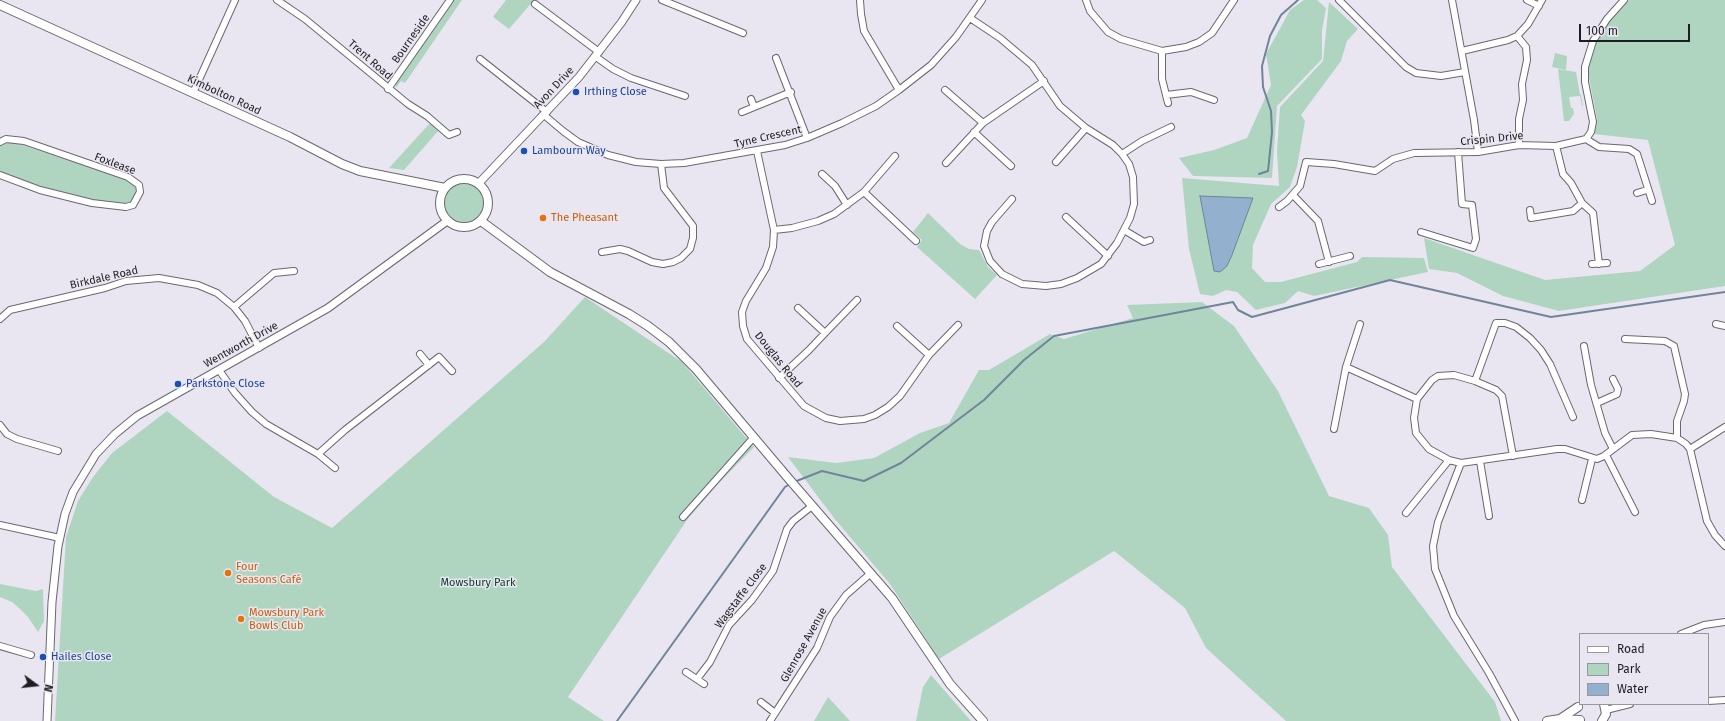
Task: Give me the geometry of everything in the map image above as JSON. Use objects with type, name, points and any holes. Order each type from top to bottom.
[{"type":"main road","name":"Kimbolton Road","points":[[0,5],[360,171],[445,188]]},
{"type":"main road","points":[[457,179],[472,180],[479,184],[488,196],[487,212],[481,221],[469,227],[461,227],[447,221],[440,208],[439,201],[445,188],[457,179]]},
{"type":"main road","points":[[481,221],[550,272],[629,314],[669,342],[696,369],[789,480],[892,598],[950,684],[983,721]]},
{"type":"main road","points":[[1560,718],[1579,705]]},
{"type":"main road","points":[[1579,705],[1578,716],[1581,721]]},
{"type":"main road","points":[[1602,721],[1605,707]]},
{"type":"main road","points":[[1547,721],[1560,718],[1581,721]]},
{"type":"street","points":[[193,93],[235,0]]},
{"type":"street","name":"Trent Road","points":[[277,0],[305,19],[388,89],[449,134]]},
{"type":"street","name":"Bourneside","points":[[388,89],[450,0]]},
{"type":"street","name":"Avon Drive","points":[[479,184],[545,114],[597,55],[636,0]]},
{"type":"street","points":[[662,0],[743,33]]},
{"type":"street","points":[[860,0],[860,14],[864,31],[899,90]]},
{"type":"street","name":"Tyne Crescent","points":[[545,114],[563,131],[593,149],[636,162],[661,164],[714,159],[757,151],[808,138],[876,106],[931,65],[956,37],[982,0]]},
{"type":"street","points":[[1086,0],[1090,11],[1108,32],[1121,39],[1162,51],[1173,50],[1199,42],[1212,33],[1234,0]]},
{"type":"street","points":[[1339,0],[1406,67],[1416,74],[1441,76],[1465,72]]},
{"type":"street","points":[[1452,0],[1462,51],[1478,152]]},
{"type":"street","points":[[1462,51],[1503,42],[1517,36],[1528,24],[1541,3],[1527,0]]},
{"type":"street","points":[[1624,0],[1607,19],[1593,41],[1585,67],[1585,82],[1593,122],[1591,132],[1586,139],[1599,146],[1633,150],[1641,162],[1647,190],[1652,200]]},
{"type":"street","points":[[535,4],[613,69],[631,78],[685,96]]},
{"type":"street","points":[[970,18],[1018,51],[1032,65],[1060,106],[1086,128],[1113,145],[1122,154],[1129,164],[1134,191],[1134,204],[1124,230],[1108,256],[1101,264],[1089,272],[1061,284],[1046,286],[1022,284],[1005,276],[990,261],[985,252],[984,242],[992,222],[1012,199]]},
{"type":"street","points":[[1517,36],[1526,47],[1527,60],[1522,84],[1523,100],[1519,119],[1519,145]]},
{"type":"street","points":[[1162,51],[1162,79],[1168,103]]},
{"type":"street","points":[[776,58],[791,92],[808,138]]},
{"type":"street","points":[[480,59],[545,114]]},
{"type":"street","points":[[946,163],[983,123],[1044,81]]},
{"type":"street","points":[[945,90],[983,123]]},
{"type":"street","points":[[742,112],[791,92]]},
{"type":"street","points":[[1166,95],[1190,92],[1214,100]]},
{"type":"street","points":[[751,99],[754,107]]},
{"type":"street","points":[[1122,154],[1142,141],[1171,127]]},
{"type":"street","points":[[1056,162],[1086,128]]},
{"type":"street","points":[[449,142],[449,134],[457,132]]},
{"type":"street","points":[[974,132],[1011,166]]},
{"type":"street","name":"Foxlease","points":[[0,142],[6,139],[24,142],[128,177],[139,185],[140,192],[133,205],[126,206],[92,203],[40,190],[0,175]]},
{"type":"street","name":"Crispin Drive","points":[[1279,207],[1293,195],[1300,186],[1306,162],[1334,164],[1375,171],[1393,159],[1414,153],[1478,152],[1519,145],[1556,146],[1586,139]]},
{"type":"street","points":[[1556,146],[1563,174],[1571,183],[1582,203],[1592,213],[1595,264],[1607,263]]},
{"type":"street","name":"Douglas Road","points":[[757,151],[774,230],[771,257],[746,301],[742,312],[743,326],[747,339],[799,401],[814,412],[826,418],[852,421],[864,419],[888,407],[900,396],[930,355],[958,326]]},
{"type":"street","points":[[1421,232],[1473,248],[1476,240],[1472,205],[1462,204],[1458,152]]},
{"type":"street","points":[[774,230],[792,228],[818,221],[834,214],[864,192],[895,156]]},
{"type":"street","points":[[602,252],[620,250],[628,251],[652,262],[663,264],[673,262],[681,258],[690,249],[693,238],[693,226],[664,188],[661,164]]},
{"type":"street","points":[[822,174],[834,186],[847,205]]},
{"type":"street","points":[[1637,193],[1647,190]]},
{"type":"street","points":[[864,192],[916,241]]},
{"type":"street","points":[[1293,195],[1318,222],[1329,262]]},
{"type":"street","points":[[1530,210],[1532,218],[1573,211],[1582,203]]},
{"type":"street","points":[[1066,217],[1108,256]]},
{"type":"street","name":"Wentworth Drive","points":[[47,721],[52,602],[60,538],[65,514],[73,492],[96,454],[115,434],[137,416],[328,308],[447,221]]},
{"type":"street","points":[[1124,230],[1147,241],[1139,248]]},
{"type":"street","points":[[1319,264],[1350,256]]},
{"type":"street","points":[[272,266],[274,274]]},
{"type":"street","points":[[234,307],[274,274],[294,271]]},
{"type":"street","name":"Birkdale Road","points":[[0,319],[10,310],[105,288],[126,281],[148,278],[178,280],[198,285],[217,293],[234,307],[245,321],[259,348]]},
{"type":"street","points":[[779,378],[809,350],[857,300]]},
{"type":"street","points":[[798,308],[825,333]]},
{"type":"street","points":[[1475,381],[1494,326],[1499,322],[1508,323],[1530,338],[1541,350],[1550,364],[1573,417]]},
{"type":"street","points":[[1334,429],[1346,367],[1360,324]]},
{"type":"street","points":[[1716,324],[1725,326]]},
{"type":"street","points":[[897,326],[930,355]]},
{"type":"street","points":[[1625,339],[1665,341],[1674,346],[1684,394],[1684,401],[1677,421],[1676,438]]},
{"type":"street","points":[[1584,346],[1591,385],[1605,433],[1613,449]]},
{"type":"street","points":[[420,354],[429,365]]},
{"type":"street","points":[[318,454],[345,430],[440,357],[452,371]]},
{"type":"street","points":[[1346,367],[1417,399]]},
{"type":"street","points":[[218,370],[235,393],[252,412],[266,424],[318,454],[335,468]]},
{"type":"street","points":[[1513,456],[1502,396],[1496,390],[1475,381],[1454,375],[1438,376],[1432,380],[1417,399],[1414,418],[1416,433],[1429,448],[1449,460],[1461,463],[1480,461],[1565,449],[1592,459],[1601,458],[1632,436],[1638,434],[1676,438],[1686,444],[1690,449],[1707,521],[1715,535],[1725,546]]},
{"type":"street","points":[[1597,403],[1617,394],[1618,389],[1613,380]]},
{"type":"street","points":[[0,425],[7,434],[17,440],[58,451]]},
{"type":"street","points":[[1690,449],[1725,428]]},
{"type":"street","points":[[683,517],[754,437]]},
{"type":"street","points":[[1606,455],[1635,512]]},
{"type":"street","points":[[1582,500],[1592,459]]},
{"type":"street","points":[[1406,513],[1449,460]]},
{"type":"street","points":[[1480,461],[1489,516]]},
{"type":"street","points":[[1461,463],[1438,522],[1433,546],[1434,569],[1454,616],[1489,673],[1515,721]]},
{"type":"street","name":"Wagstaffe Close","points":[[697,680],[710,662],[730,625],[752,600],[773,571],[787,529],[812,506]]},
{"type":"street","points":[[0,525],[60,538]]},
{"type":"street","name":"Glenrose Avenue","points":[[770,721],[817,648],[834,612],[846,595],[871,573]]},
{"type":"street","points":[[1683,633],[1704,625],[1725,622]]},
{"type":"street","points":[[0,646],[31,655]]},
{"type":"street","points":[[686,672],[704,684]]},
{"type":"street","points":[[1709,701],[1725,700]]},
{"type":"street","points":[[760,702],[775,713]]},
{"type":"street","points":[[1605,707],[1622,705]]},
{"type":"green space","points":[[454,0],[462,0],[405,83],[401,81],[396,88],[396,83]]},
{"type":"green space","points":[[506,0],[534,0],[509,29],[493,17]]},
{"type":"green space","points":[[1304,0],[1317,0],[1326,8],[1322,31],[1322,59],[1277,106],[1272,178],[1193,176],[1179,158],[1214,150],[1247,138],[1271,85],[1266,54],[1290,10]]},
{"type":"green space","points":[[1629,0],[1725,0],[1725,286],[1559,311],[1503,296],[1457,273],[1429,269],[1424,238],[1545,280],[1640,271],[1675,245],[1648,140],[1594,134],[1597,119],[1587,67],[1596,42],[1608,20]]},
{"type":"green space","points":[[1329,2],[1358,29],[1347,41],[1341,61],[1301,115],[1305,121],[1297,167],[1290,187],[1271,204],[1253,245],[1252,268],[1265,282],[1281,282],[1357,262],[1362,257],[1424,258],[1428,272],[1314,296],[1298,291],[1285,303],[1256,310],[1237,292],[1226,290],[1213,296],[1200,294],[1189,249],[1182,178],[1279,186],[1277,151],[1280,107],[1323,61]]},
{"type":"green space","points":[[1555,53],[1567,56],[1566,70],[1552,67]]},
{"type":"green space","points":[[1558,69],[1576,72],[1581,95],[1583,106],[1580,96],[1569,97],[1574,114],[1569,121],[1564,121]]},
{"type":"green space","points":[[430,123],[439,130],[404,170],[389,168]]},
{"type":"green space","points":[[10,141],[128,180],[135,185],[137,193],[133,201],[125,204],[92,200],[69,195],[10,177],[0,172],[0,146]]},
{"type":"green space","points":[[464,182],[475,185],[481,191],[484,202],[481,213],[475,219],[464,222],[453,219],[447,213],[444,202],[447,191],[453,185]]},
{"type":"green space","points":[[928,213],[960,244],[969,249],[979,250],[988,267],[997,275],[975,299],[917,247],[922,240],[913,232]]},
{"type":"green space","name":"Mowsbury Park","points":[[585,297],[682,362],[754,447],[718,484],[687,520],[568,697],[604,721],[55,721],[66,537],[78,501],[93,477],[112,453],[167,411],[274,497],[332,528],[544,342]]},
{"type":"green space","points":[[1202,302],[1234,326],[1278,391],[1329,496],[1369,508],[1388,535],[1392,567],[1495,702],[1501,721],[1286,721],[1206,648],[1185,608],[1114,551],[939,659],[890,584],[834,518],[788,457],[836,463],[874,458],[920,433],[949,423],[979,370],[989,370],[1050,334],[1064,339],[1133,318],[1127,305]]},
{"type":"green space","points":[[0,584],[36,591],[43,589],[44,621],[38,632],[28,617],[20,609],[12,602],[0,597]]},
{"type":"green space","points":[[931,675],[971,721],[916,721],[923,687]]},
{"type":"green space","points":[[828,697],[850,721],[814,721]]},
{"type":"water","points":[[1200,196],[1253,198],[1232,255],[1227,266],[1220,272],[1214,271]]},
{"type":"waterway","points":[[1259,174],[1268,171],[1272,132],[1271,111],[1263,87],[1262,66],[1270,36],[1281,15],[1298,0]]},
{"type":"waterway","points":[[794,482],[822,471],[864,481],[901,463],[984,400],[1024,360],[1054,336],[1233,302],[1238,310],[1252,317],[1390,280],[1551,317],[1725,292]]},
{"type":"waterway","points":[[617,721],[785,487],[790,484]]},
{"type":"place","name":"Irthing Close","points":[[576,92]]},
{"type":"place","name":"Lambourn Way","points":[[524,151]]},
{"type":"place","name":"The Pheasant","points":[[543,218]]},
{"type":"place","name":"Parkstone Close","points":[[178,384]]},
{"type":"place","name":"Four Seasons Café","points":[[228,573]]},
{"type":"place","name":"Mowsbury Park Bowls Club","points":[[241,619]]},
{"type":"place","name":"Hailes Close","points":[[43,657]]}]
